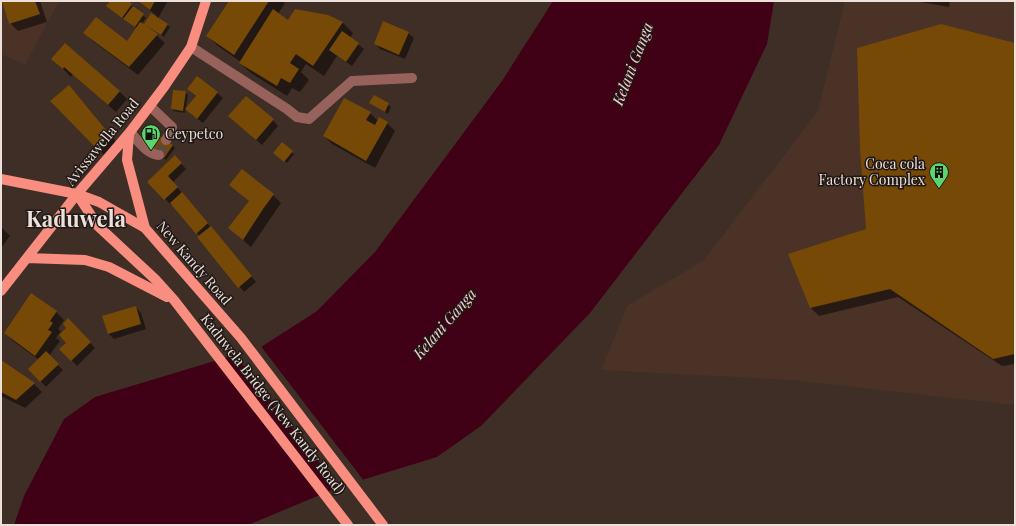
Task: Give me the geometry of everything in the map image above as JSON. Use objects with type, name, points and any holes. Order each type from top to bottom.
[{"type":"main road","name":"Avissawella Road","points":[[1,291],[77,194],[130,133],[150,106],[191,47],[206,1]]},
{"type":"main road","points":[[130,133],[127,160],[145,228]]},
{"type":"main road","name":"New Kandy Road","points":[[1,179],[77,194],[99,202],[145,228],[241,338]]},
{"type":"main road","points":[[77,194],[98,226],[156,280],[174,300]]},
{"type":"main road","points":[[27,258],[86,260],[109,267],[174,300]]},
{"type":"main road","name":"Kaduwela Bridge (New Kandy Road)","points":[[174,300],[217,353],[348,525]]},
{"type":"main road","name":"Kaduwela Bridge (New Kandy Road)","points":[[241,338],[383,525]]},
{"type":"street","points":[[191,47],[297,117],[308,119],[352,81],[412,78]]},
{"type":"street","points":[[150,106],[172,127],[166,140]]},
{"type":"street","points":[[130,133],[149,152],[154,155],[159,155]]},
{"type":"shaded area","points":[[1,1],[59,1],[25,65],[1,54]]},
{"type":"shaded area","points":[[845,1],[1015,1],[1015,405],[791,380],[601,370],[627,306],[704,260],[818,111]]},
{"type":"water","name":"Kelani Ganga","points":[[553,1],[774,1],[767,44],[719,145],[590,313],[481,426],[437,457],[339,487],[248,525],[14,525],[24,496],[64,419],[95,397],[261,347],[317,311],[375,252],[502,81]]},
{"type":"pier","points":[[260,345],[364,481],[340,489],[234,353]]},
{"type":"building","points":[[2,1],[35,1],[40,14],[9,24]]},
{"type":"building","points":[[110,1],[128,1],[132,4],[122,18],[106,6]]},
{"type":"building","points":[[138,1],[155,1],[150,10]]},
{"type":"building","points":[[229,1],[269,1],[234,55],[206,36]]},
{"type":"building","points":[[133,6],[144,14],[135,27],[123,19]]},
{"type":"building","points":[[273,9],[288,20],[295,9],[328,15],[343,22],[313,66],[296,54],[290,63],[299,69],[290,83],[281,78],[277,86],[239,63]]},
{"type":"building","points":[[151,13],[168,24],[161,35],[145,25],[158,34],[129,67],[83,33],[96,17],[127,41],[140,22],[144,24]]},
{"type":"building","points":[[383,21],[409,32],[399,55],[374,44]]},
{"type":"building","name":"Coca cola Factory Complex","points":[[941,24],[1015,43],[1015,354],[993,359],[890,289],[810,308],[788,254],[866,229],[860,149],[857,48]]},
{"type":"building","points":[[342,31],[359,43],[346,62],[329,50]]},
{"type":"building","points":[[65,43],[120,91],[108,105],[64,67],[63,69],[51,59]]},
{"type":"building","points":[[197,76],[218,92],[197,119],[185,109],[196,96],[187,89]]},
{"type":"building","points":[[69,85],[112,137],[96,148],[50,101]]},
{"type":"building","points":[[173,90],[186,91],[183,111],[171,109]]},
{"type":"building","points":[[374,95],[389,103],[385,112],[369,103]]},
{"type":"building","points":[[246,96],[274,119],[256,140],[228,116]]},
{"type":"building","points":[[344,98],[371,112],[366,120],[375,125],[379,117],[388,122],[366,161],[323,136]]},
{"type":"building","points":[[158,135],[173,145],[164,158],[149,148]]},
{"type":"building","points":[[282,142],[293,151],[284,162],[273,153]]},
{"type":"building","points":[[175,155],[182,163],[168,176],[178,187],[164,200],[147,182]]},
{"type":"building","points":[[242,169],[274,194],[243,240],[228,228],[249,201],[229,185]]},
{"type":"building","points":[[182,192],[208,223],[196,234],[170,203]]},
{"type":"building","points":[[211,226],[252,276],[238,288],[197,237]]},
{"type":"building","points":[[31,293],[57,311],[50,321],[53,323],[48,330],[52,332],[35,356],[4,333]]},
{"type":"building","points":[[136,306],[141,324],[108,334],[102,316]]},
{"type":"building","points":[[68,318],[91,342],[71,361],[59,349],[66,343],[59,335],[66,328],[63,324]]},
{"type":"building","points":[[46,351],[59,364],[40,382],[28,369]]},
{"type":"building","points":[[1,360],[35,383],[16,400],[1,392]]},
{"type":"tunnel","points":[[159,155],[166,140]]},
{"type":"place","name":"Ceypetco","points":[[151,151]]},
{"type":"place","name":"Coca cola Factory Complex","points":[[939,189]]},
{"type":"district","name":"Kaduwela","points":[[76,219]]}]
